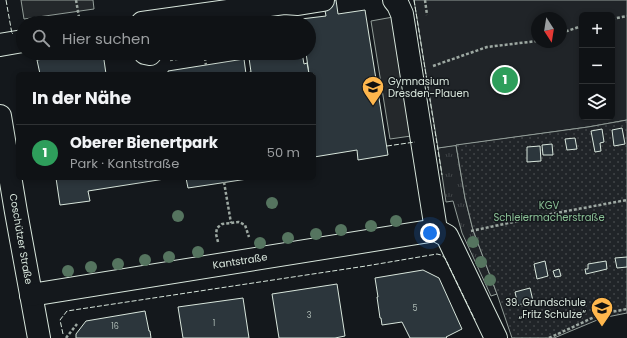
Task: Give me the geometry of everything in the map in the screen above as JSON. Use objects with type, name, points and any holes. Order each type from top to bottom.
[{"type":"street","points":[[189,16],[284,2],[298,4],[323,0]]},
{"type":"street","points":[[394,0],[402,14],[450,233],[496,338]]},
{"type":"street","points":[[0,45],[16,42]]},
{"type":"street","name":"Coschützer Straße","points":[[0,116],[3,147],[39,338]]},
{"type":"street","name":"Kantstraße","points":[[31,295],[450,233]]},
{"type":"path","points":[[76,0],[79,16]]},
{"type":"path","points":[[615,18],[627,16]]},
{"type":"path","points":[[567,31],[579,27]]},
{"type":"path","points":[[433,66],[487,47],[531,42]]},
{"type":"path","points":[[205,60],[206,65]]},
{"type":"path","points":[[224,182],[230,223]]},
{"type":"path","points":[[450,233],[627,200]]},
{"type":"path","points":[[216,234],[217,228],[222,224],[239,222],[245,225],[247,230]]},
{"type":"path","points":[[549,338],[601,314],[627,310]]},
{"type":"path","points":[[66,338],[77,324]]},
{"type":"green space","points":[[414,0],[627,0],[627,120],[588,127],[438,148]]},
{"type":"green space","name":"KGV Schleiermacherstraße","points":[[627,120],[627,313],[602,318],[554,338],[512,338],[473,230],[465,198],[456,145],[588,127]]},
{"type":"green space","points":[[456,145],[465,198],[473,230],[497,294],[491,296],[462,233],[453,201],[446,202],[438,148]]},
{"type":"shaded area","points":[[21,0],[93,0],[94,9],[45,16],[24,16]]},
{"type":"shaded area","points":[[393,17],[411,136],[390,139],[371,21]]},
{"type":"building","points":[[323,0],[336,0],[338,14],[365,10],[388,155],[358,160],[357,150],[316,157],[316,72],[309,72],[307,60],[316,60],[316,17],[326,16]]},
{"type":"building","points":[[37,60],[104,60],[106,72],[40,72]]},
{"type":"building","points":[[244,60],[246,72],[168,72]]},
{"type":"building","points":[[249,60],[303,60],[304,64],[307,63],[309,72],[251,72]]},
{"type":"building","points":[[622,128],[625,144],[614,146],[612,130]]},
{"type":"building","points":[[602,129],[604,142],[600,143],[601,151],[595,152],[591,131]]},
{"type":"building","points":[[575,138],[577,149],[567,150],[565,139]]},
{"type":"building","points":[[552,144],[553,155],[543,155],[542,145]]},
{"type":"building","points":[[540,146],[541,161],[527,162],[527,147]]},
{"type":"building","points":[[56,180],[158,180],[88,191],[90,201],[60,205]]},
{"type":"building","points":[[186,180],[241,180],[188,188]]},
{"type":"building","points":[[627,257],[627,267],[617,268],[615,258]]},
{"type":"building","points":[[545,261],[548,276],[537,279],[534,264]]},
{"type":"building","points":[[606,261],[607,269],[586,274],[585,269],[588,269],[588,264]]},
{"type":"building","points":[[559,269],[561,276],[555,277],[553,271]]},
{"type":"building","points":[[423,270],[439,278],[462,329],[446,337],[447,338],[410,338],[402,322],[382,325],[375,278]]},
{"type":"building","points":[[337,284],[345,336],[335,338],[279,338],[272,294]]},
{"type":"building","points":[[530,288],[533,301],[518,305],[515,292]]},
{"type":"building","points":[[243,298],[249,338],[183,338],[178,307]]},
{"type":"building","points":[[145,311],[151,338],[76,338],[76,334],[86,321]]},
{"type":"fence","points":[[6,0],[12,34],[13,33]]},
{"type":"fence","points":[[414,0],[442,175]]},
{"type":"fence","points":[[387,146],[415,142]]},
{"type":"fence","points":[[63,334],[60,320],[67,311],[437,254],[445,258],[475,320]]},
{"type":"place","name":"Oberer Bienertpark","points":[[505,80]]},
{"type":"place","name":"Gymnasium Dresden-Plauen","points":[[373,106]]},
{"type":"place","name":"39. Grundschule „Fritz Schulze“","points":[[602,328]]}]
